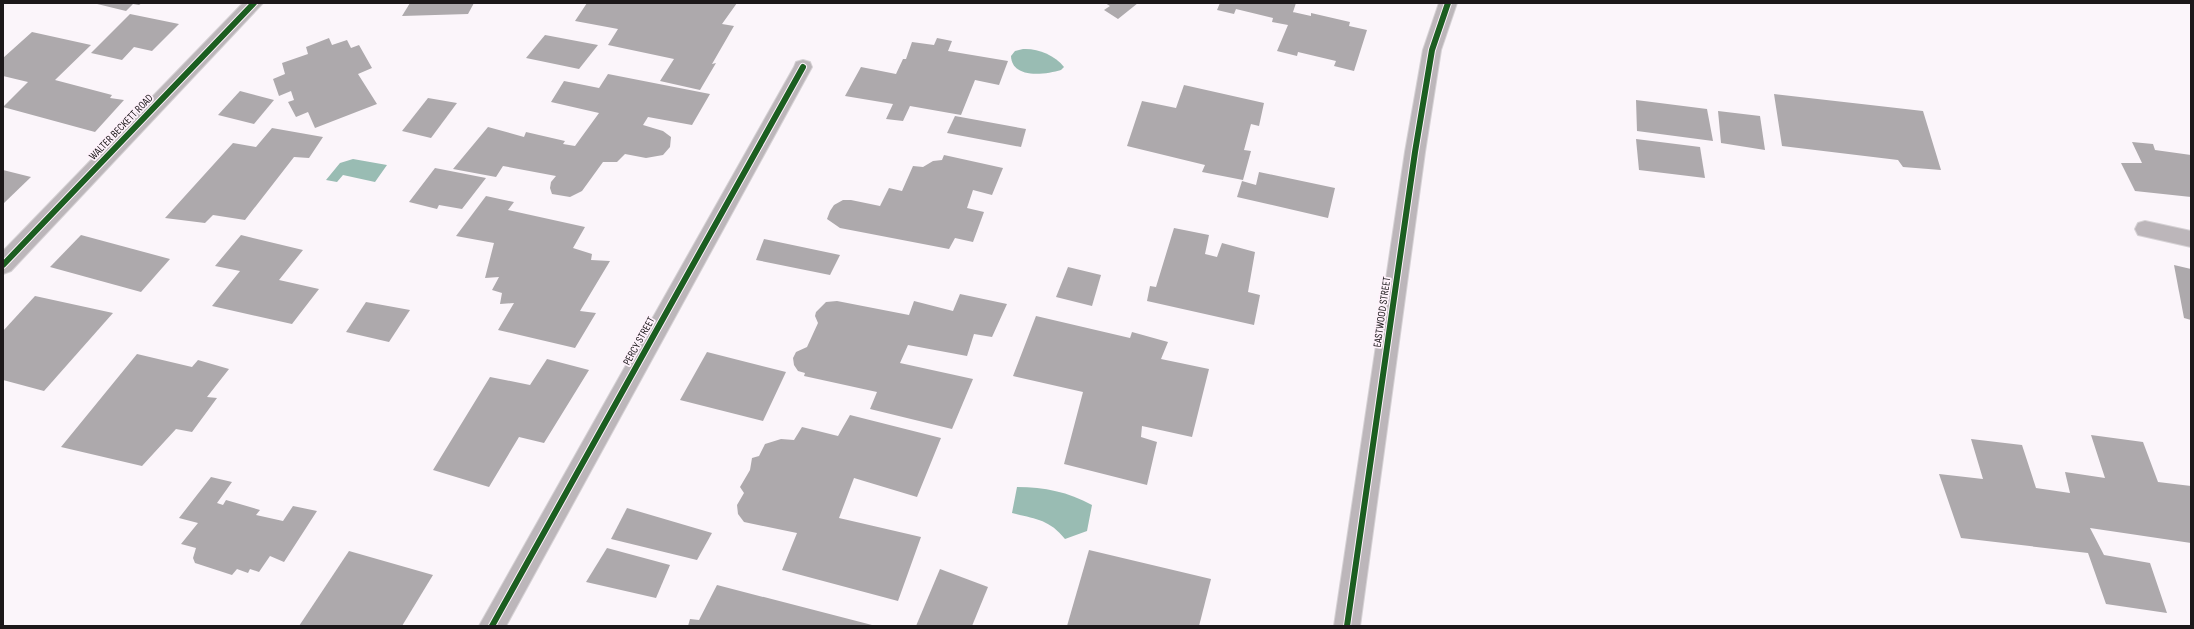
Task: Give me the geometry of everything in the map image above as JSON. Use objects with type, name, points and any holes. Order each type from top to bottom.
[{"type":"street","name":"WALTER BECKETT ROAD","points":[[3,265],[254,3]]},
{"type":"street","name":"EASTWOOD STREET","points":[[1347,626],[1415,152],[1432,50],[1448,3]]},
{"type":"street","name":"PERCY STREET","points":[[492,626],[803,67]]},
{"type":"street","points":[[2145,229],[2191,239]]},
{"type":"shaded area","points":[[1023,49],[1045,53],[1056,59],[1064,67],[1061,70],[1038,74],[1023,72],[1017,69],[1011,56],[1015,51]]},
{"type":"shaded area","points":[[353,159],[387,165],[375,182],[343,175],[337,182],[326,180],[340,163]]},
{"type":"shaded area","points":[[1017,487],[1056,491],[1083,500],[1092,505],[1087,531],[1065,539],[1053,527],[1041,521],[1012,513]]},
{"type":"building","points":[[93,3],[142,3],[139,5],[133,4],[126,11]]},
{"type":"building","points":[[410,3],[474,3],[468,14],[402,16]]},
{"type":"building","points":[[587,3],[737,3],[722,24],[734,26],[712,64],[716,63],[700,90],[660,81],[674,59],[608,45],[618,29],[575,21]]},
{"type":"building","points":[[1105,3],[1138,3],[1118,19],[1104,10],[1110,6]]},
{"type":"building","points":[[1220,3],[1296,3],[1293,12],[1311,16],[1311,13],[1350,22],[1349,26],[1367,30],[1354,71],[1334,66],[1336,61],[1298,52],[1297,56],[1277,51],[1288,25],[1272,22],[1273,18],[1236,9],[1234,14],[1217,10]]},
{"type":"building","points":[[130,14],[179,24],[152,51],[134,47],[122,60],[91,53]]},
{"type":"building","points":[[32,32],[91,45],[55,80],[112,95],[110,98],[124,100],[95,132],[3,107],[28,82],[3,76],[3,58]]},
{"type":"building","points":[[545,35],[598,45],[579,69],[526,58]]},
{"type":"building","points":[[329,38],[332,45],[347,40],[351,48],[359,45],[372,68],[358,74],[377,104],[315,128],[308,112],[296,117],[288,102],[294,100],[291,91],[279,96],[273,79],[285,74],[282,63],[308,54],[306,47]]},
{"type":"building","points":[[937,38],[952,41],[948,51],[1008,61],[999,85],[975,80],[961,115],[910,106],[903,121],[886,119],[893,104],[845,96],[861,67],[896,74],[903,59],[906,59],[912,42],[934,45]]},
{"type":"building","points":[[608,74],[710,94],[692,125],[648,117],[643,125],[663,131],[671,137],[670,147],[663,155],[646,158],[625,154],[617,162],[603,162],[582,191],[570,197],[552,194],[550,188],[551,182],[556,176],[503,166],[496,177],[453,169],[488,127],[524,137],[526,132],[565,141],[563,144],[575,146],[599,113],[551,102],[564,81],[599,88]]},
{"type":"building","points":[[1184,85],[1264,103],[1259,126],[1251,124],[1244,150],[1251,151],[1243,180],[1202,172],[1205,165],[1127,146],[1142,101],[1176,108]]},
{"type":"building","points":[[240,91],[274,100],[254,124],[218,115]]},
{"type":"building","points":[[1774,94],[1923,111],[1941,170],[1903,167],[1898,160],[1782,146]]},
{"type":"building","points":[[428,98],[457,103],[431,138],[402,131]]},
{"type":"building","points":[[1636,100],[1707,109],[1713,141],[1637,131]]},
{"type":"building","points":[[1718,111],[1760,116],[1765,150],[1721,143]]},
{"type":"building","points":[[955,116],[1026,129],[1021,147],[947,133]]},
{"type":"building","points":[[272,128],[323,137],[309,158],[294,157],[245,220],[213,215],[205,223],[165,218],[233,143],[256,147]]},
{"type":"building","points":[[1636,139],[1700,147],[1705,178],[1639,170]]},
{"type":"building","points":[[2132,142],[2153,144],[2155,150],[2191,155],[2191,197],[2135,191],[2121,163],[2142,163]]},
{"type":"building","points":[[944,155],[1003,168],[992,195],[973,190],[967,208],[984,212],[973,242],[955,238],[949,249],[840,228],[827,219],[834,205],[843,200],[851,200],[880,206],[889,188],[902,191],[913,166],[923,167],[933,161],[942,160]]},
{"type":"building","points":[[435,168],[486,178],[462,209],[439,205],[437,209],[409,202]]},
{"type":"building","points":[[3,170],[31,177],[3,204]]},
{"type":"building","points":[[1259,172],[1335,188],[1328,218],[1237,197],[1242,181],[1256,185]]},
{"type":"building","points":[[486,196],[514,202],[508,210],[585,227],[573,248],[592,254],[591,260],[610,261],[580,311],[596,313],[575,348],[498,330],[514,303],[500,304],[502,293],[492,290],[499,277],[485,278],[494,243],[456,236]]},
{"type":"building","points":[[1174,228],[1209,235],[1205,254],[1217,257],[1222,243],[1255,252],[1248,292],[1260,295],[1254,325],[1147,301],[1150,286],[1156,287]]},
{"type":"building","points":[[81,235],[170,259],[141,292],[50,267]]},
{"type":"building","points":[[241,235],[303,250],[279,280],[319,289],[292,324],[212,306],[240,271],[215,266]]},
{"type":"building","points":[[764,239],[840,255],[830,275],[756,260]]},
{"type":"building","points":[[2174,265],[2191,269],[2191,320],[2184,318]]},
{"type":"building","points":[[1068,267],[1101,275],[1092,306],[1056,297]]},
{"type":"building","points":[[960,294],[1007,304],[992,337],[974,334],[967,356],[908,345],[900,363],[973,379],[952,429],[870,409],[877,392],[804,376],[805,373],[798,371],[794,365],[793,358],[796,352],[807,347],[818,323],[815,316],[816,312],[826,302],[837,301],[909,315],[914,301],[953,311]]},
{"type":"building","points":[[35,296],[113,313],[44,391],[3,380],[3,331]]},
{"type":"building","points":[[366,302],[410,310],[389,342],[346,332]]},
{"type":"building","points":[[1036,316],[1130,338],[1132,332],[1168,342],[1161,359],[1209,369],[1192,437],[1142,426],[1141,437],[1157,442],[1147,485],[1064,464],[1083,392],[1013,376]]},
{"type":"building","points":[[707,352],[786,372],[763,421],[680,400]]},
{"type":"building","points":[[137,354],[192,367],[198,360],[229,369],[207,397],[217,398],[192,432],[176,429],[142,466],[61,447]]},
{"type":"building","points":[[547,359],[589,370],[544,443],[519,437],[489,487],[433,470],[490,377],[530,385]]},
{"type":"building","points":[[850,415],[941,438],[917,497],[854,478],[839,518],[921,537],[898,601],[782,570],[797,533],[744,522],[738,514],[737,505],[744,493],[740,487],[750,470],[752,458],[759,456],[765,444],[781,439],[794,440],[802,427],[838,436]]},
{"type":"building","points":[[2091,435],[2143,442],[2158,482],[2191,486],[2191,543],[2090,528],[2104,555],[2150,563],[2167,613],[2106,604],[2088,553],[1961,538],[1939,474],[1983,479],[1971,439],[2022,445],[2036,488],[2070,493],[2065,472],[2105,478]]},
{"type":"building","points":[[211,477],[232,482],[217,503],[223,505],[226,500],[260,510],[256,515],[283,521],[293,506],[317,511],[284,562],[270,556],[259,572],[250,569],[248,573],[237,569],[232,575],[195,563],[193,558],[196,548],[181,544],[198,523],[179,518]]},
{"type":"building","points":[[627,508],[712,533],[697,560],[611,539]]},
{"type":"building","points":[[607,548],[670,565],[656,598],[586,582]]},
{"type":"building","points":[[1089,550],[1211,579],[1199,626],[1067,626]]},
{"type":"building","points":[[349,551],[433,575],[402,626],[299,626]]},
{"type":"building","points":[[940,569],[988,587],[972,626],[916,626]]},
{"type":"building","points":[[717,585],[872,626],[688,626],[690,619],[699,620]]},
{"type":"cycle path","points":[[3,265],[254,3]]},
{"type":"cycle path","points":[[1347,626],[1415,152],[1432,50],[1448,3]]},
{"type":"cycle path","points":[[492,626],[803,67]]}]
